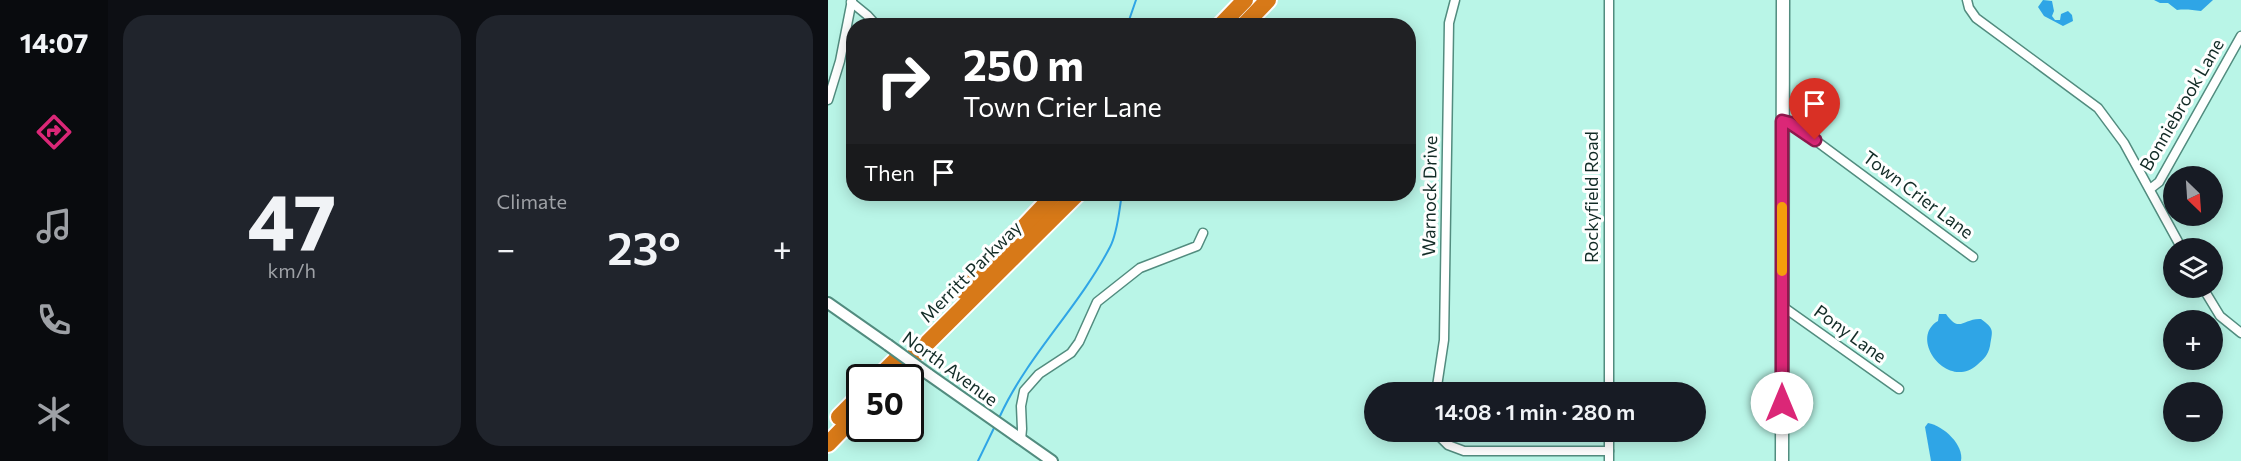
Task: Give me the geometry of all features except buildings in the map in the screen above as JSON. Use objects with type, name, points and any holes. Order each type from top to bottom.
[{"type":"highway","points":[[1228,18],[1245,0]]},
{"type":"highway","points":[[1251,18],[1268,0]]},
{"type":"highway","name":"Merritt Parkway","points":[[891,364],[1048,201]]},
{"type":"highway","name":"Merritt Parkway","points":[[906,364],[1070,201]]},
{"type":"highway","points":[[828,428],[846,410]]},
{"type":"highway","points":[[828,444],[846,425]]},
{"type":"main road","points":[[1782,461],[1783,0]]},
{"type":"street","name":"Warnock Drive","points":[[1438,382],[1444,340],[1449,23],[1455,0]]},
{"type":"street","name":"Rockyfield Road","points":[[1609,0],[1609,382]]},
{"type":"street","points":[[1967,0],[1972,14],[1980,22],[2098,108],[2124,143],[2175,238]]},
{"type":"street","points":[[851,1],[870,18]]},
{"type":"street","points":[[848,18],[851,1]]},
{"type":"street","points":[[828,100],[840,61],[846,28]]},
{"type":"street","name":"Bonniebrook Lane","points":[[2150,189],[2159,182],[2241,36]]},
{"type":"street","name":"Town Crier Lane","points":[[1782,121],[1800,129],[1971,256]]},
{"type":"street","points":[[1021,440],[1021,406],[1024,392],[1039,374],[1071,353],[1079,342],[1096,302],[1140,268],[1197,246],[1203,233]]},
{"type":"street","points":[[2209,298],[2220,316],[2241,333]]},
{"type":"street","name":"North Avenue","points":[[828,303],[1052,461]]},
{"type":"street","name":"Pony Lane","points":[[1782,306],[1899,389]]},
{"type":"street","points":[[1445,442],[1464,451],[1609,451]]},
{"type":"street","points":[[1609,442],[1609,461]]},
{"type":"water","points":[[2043,0],[2052,1],[2054,11],[2052,16],[2055,20],[2060,20],[2061,14],[2068,11],[2073,21],[2063,26],[2044,16],[2038,7]]},
{"type":"water","points":[[2154,0],[2213,0],[2201,11],[2177,10],[2168,3]]},
{"type":"water","points":[[1939,314],[1946,314],[1958,324],[1981,319],[1990,327],[1992,333],[1989,349],[1977,365],[1965,371],[1954,371],[1944,367],[1935,359],[1929,349],[1927,339],[1930,329],[1938,321]]},
{"type":"water","points":[[1928,423],[1952,437],[1959,449],[1961,461],[1931,461],[1925,427]]},
{"type":"waterway","points":[[1130,18],[1136,0]]},
{"type":"waterway","points":[[1000,416],[1025,372],[1098,269],[1113,241],[1121,201]]},
{"type":"waterway","points":[[978,461],[994,428]]},
{"type":"slow traffic","points":[[1782,207],[1782,271]]},
{"type":"route","points":[[1782,403],[1782,121],[1790,123],[1815,140]]}]
